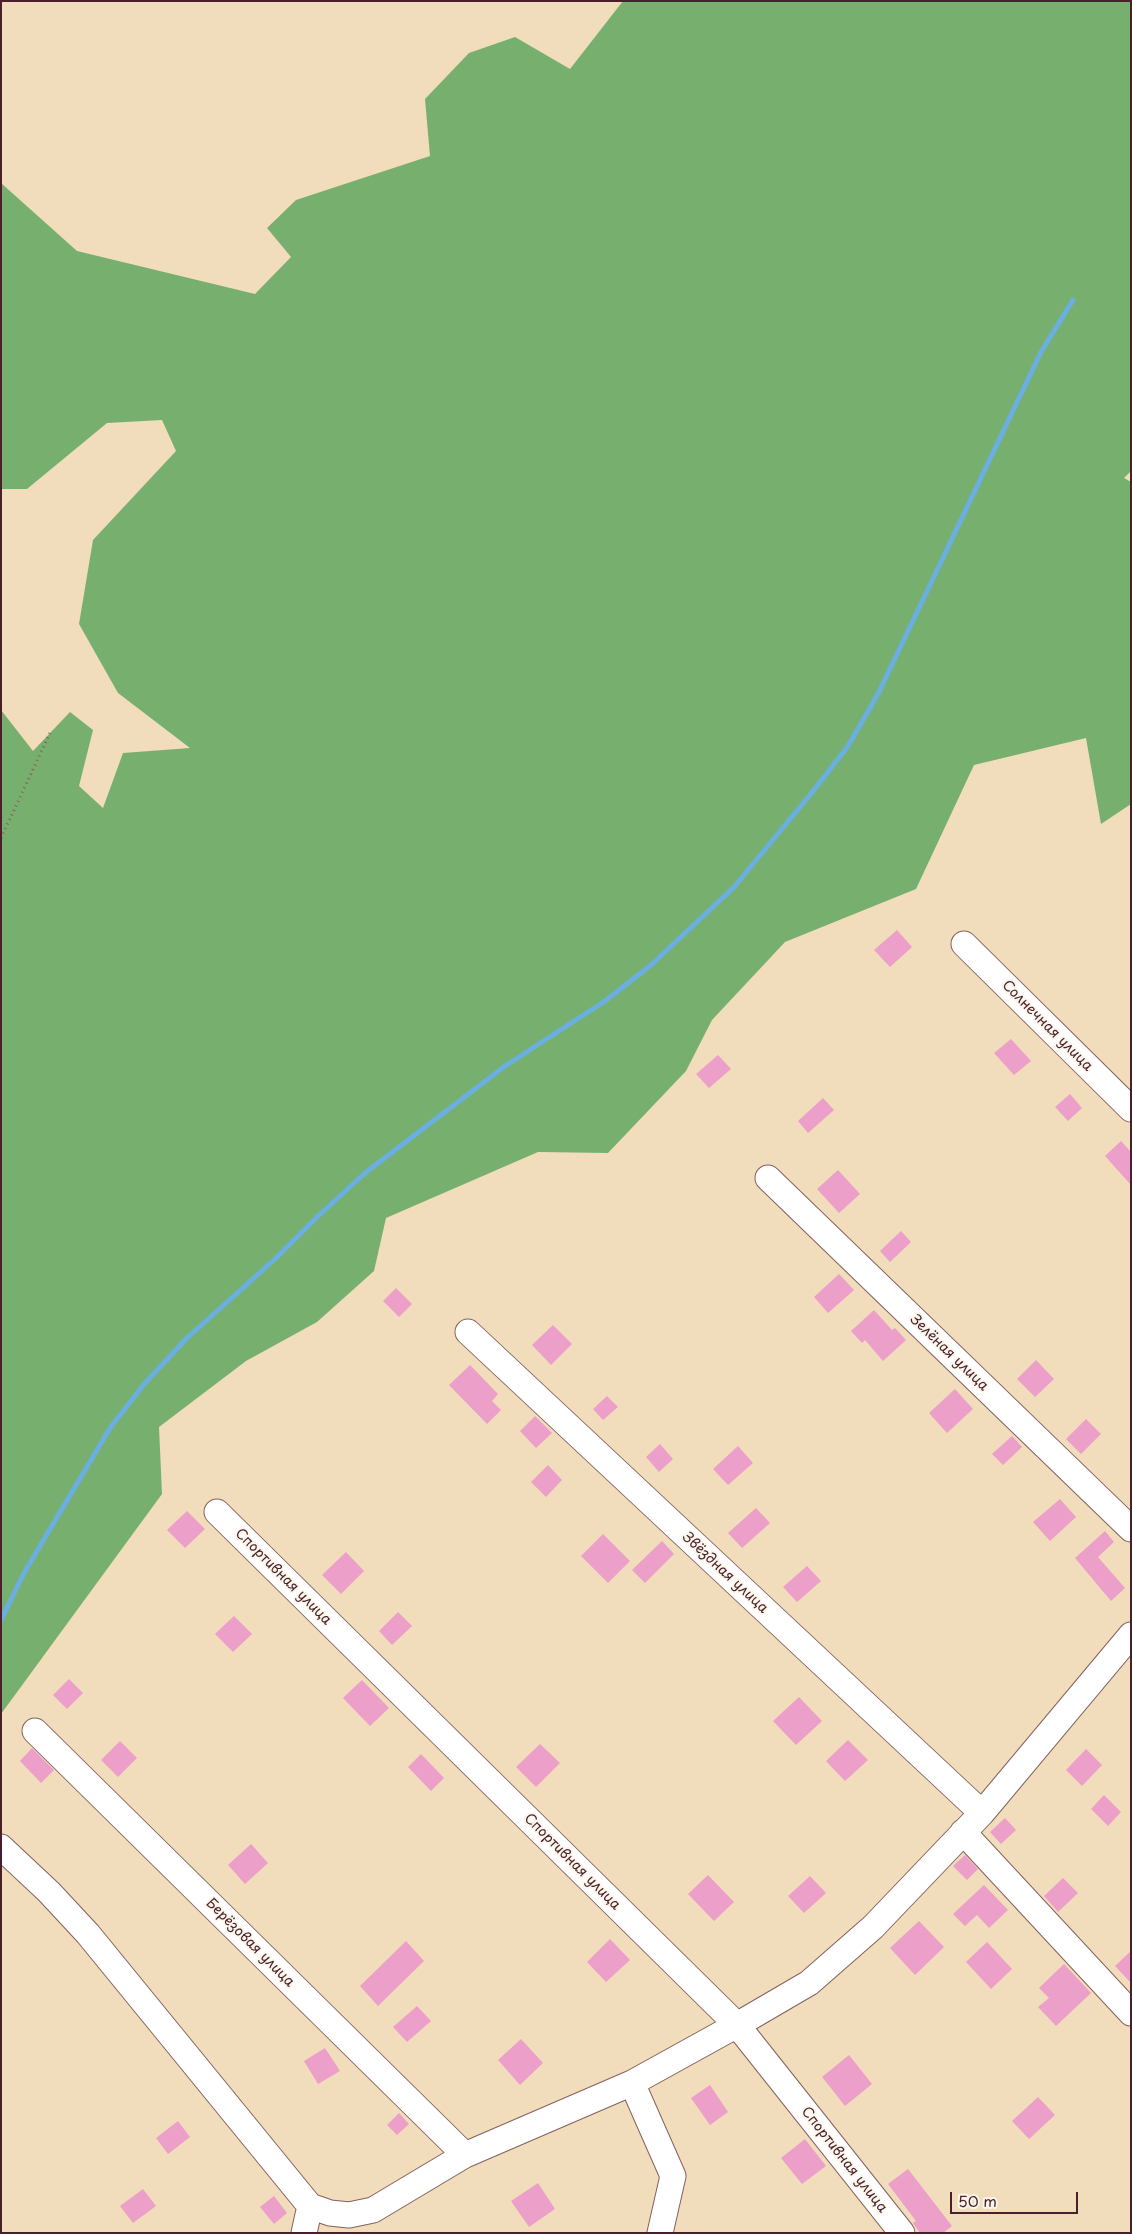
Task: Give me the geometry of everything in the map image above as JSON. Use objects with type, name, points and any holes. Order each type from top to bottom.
[{"type":"street","name":"Солнечная улица","points":[[964,944],[1131,1108]]},
{"type":"street","name":"Зелёная улица","points":[[768,1178],[1131,1528]]},
{"type":"street","name":"Звёздная улица","points":[[468,1332],[982,1813]]},
{"type":"street","name":"Спортивная улица","points":[[217,1512],[738,2025],[902,2233]]},
{"type":"street","points":[[1,1847],[49,1892],[88,1934],[310,2206],[330,2213],[349,2215],[373,2210],[465,2155],[632,2083],[810,1983],[873,1927],[982,1813],[1131,1635]]},
{"type":"street","name":"Берёзовая улица","points":[[35,1731],[465,2155]]},
{"type":"street","points":[[963,1832],[1131,2013]]},
{"type":"street","points":[[632,2083],[673,2176],[660,2233]]},
{"type":"street","points":[[304,2233],[310,2206]]},
{"type":"path","points":[[1,838],[50,733]]},
{"type":"green space","points":[[623,1],[1131,1],[1131,471],[1124,478],[1131,482],[1131,804],[1101,824],[1086,738],[974,765],[916,889],[785,942],[712,1020],[686,1071],[608,1153],[538,1152],[386,1218],[374,1271],[317,1322],[246,1361],[159,1427],[162,1494],[1,1714],[1,710],[33,751],[70,712],[93,730],[79,786],[103,808],[123,753],[190,748],[118,693],[79,624],[93,540],[176,451],[162,420],[107,423],[27,489],[1,489],[1,183],[77,251],[255,294],[291,257],[267,228],[296,200],[430,156],[425,99],[469,53],[515,37],[570,69]]},
{"type":"building","points":[[897,930],[912,947],[890,967],[874,950]]},
{"type":"building","points":[[1011,1039],[1031,1061],[1014,1075],[994,1053]]},
{"type":"building","points":[[718,1055],[731,1069],[709,1088],[696,1074]]},
{"type":"building","points":[[1070,1094],[1082,1108],[1068,1121],[1055,1107]]},
{"type":"building","points":[[823,1098],[834,1110],[808,1133],[798,1121]]},
{"type":"building","points":[[1121,1141],[1131,1152],[1131,1185],[1105,1156]]},
{"type":"building","points":[[838,1170],[860,1194],[839,1213],[817,1189]]},
{"type":"building","points":[[901,1231],[911,1242],[890,1262],[880,1251]]},
{"type":"building","points":[[839,1274],[854,1290],[828,1313],[814,1297]]},
{"type":"building","points":[[396,1288],[412,1304],[399,1317],[383,1301]]},
{"type":"building","points":[[874,1310],[892,1330],[895,1328],[906,1340],[883,1361],[865,1340],[862,1343],[851,1331]]},
{"type":"building","points":[[553,1325],[572,1344],[551,1365],[532,1345]]},
{"type":"building","points":[[1036,1360],[1054,1379],[1035,1397],[1017,1379]]},
{"type":"building","points":[[470,1365],[498,1394],[492,1401],[501,1410],[487,1424],[449,1385]]},
{"type":"building","points":[[955,1389],[973,1409],[947,1433],[929,1413]]},
{"type":"building","points":[[607,1396],[618,1407],[603,1420],[593,1409]]},
{"type":"building","points":[[535,1416],[552,1433],[536,1448],[520,1431]]},
{"type":"building","points":[[1086,1419],[1101,1434],[1081,1454],[1066,1439]]},
{"type":"building","points":[[1012,1436],[1022,1447],[1003,1465],[992,1454]]},
{"type":"building","points":[[660,1444],[673,1459],[659,1472],[646,1457]]},
{"type":"building","points":[[738,1446],[753,1463],[728,1485],[713,1469]]},
{"type":"building","points":[[548,1465],[562,1480],[546,1497],[531,1482]]},
{"type":"building","points":[[1060,1499],[1076,1517],[1050,1541],[1033,1522]]},
{"type":"building","points":[[756,1508],[770,1523],[742,1548],[728,1533]]},
{"type":"building","points":[[187,1511],[205,1529],[185,1548],[167,1530]]},
{"type":"building","points":[[1105,1531],[1114,1542],[1098,1557],[1125,1588],[1111,1601],[1075,1558]]},
{"type":"building","points":[[603,1534],[630,1561],[608,1583],[581,1556]]},
{"type":"building","points":[[662,1541],[674,1554],[645,1583],[632,1570]]},
{"type":"building","points":[[346,1552],[364,1571],[341,1594],[322,1575]]},
{"type":"building","points":[[807,1566],[821,1581],[797,1602],[783,1587]]},
{"type":"building","points":[[398,1612],[412,1626],[392,1645],[379,1631]]},
{"type":"building","points":[[234,1616],[252,1634],[233,1652],[215,1634]]},
{"type":"building","points":[[69,1679],[83,1693],[67,1709],[53,1695]]},
{"type":"building","points":[[362,1680],[389,1708],[370,1726],[343,1698]]},
{"type":"building","points":[[799,1697],[822,1721],[796,1745],[773,1721]]},
{"type":"building","points":[[848,1740],[868,1760],[845,1781],[826,1761]]},
{"type":"building","points":[[120,1741],[137,1758],[118,1777],[101,1760]]},
{"type":"building","points":[[540,1744],[560,1763],[536,1787],[516,1767]]},
{"type":"building","points":[[32,1748],[54,1770],[41,1783],[20,1761]]},
{"type":"building","points":[[1086,1749],[1102,1765],[1082,1786],[1066,1770]]},
{"type":"building","points":[[421,1754],[444,1778],[431,1791],[408,1767]]},
{"type":"building","points":[[1104,1795],[1121,1812],[1108,1826],[1091,1809]]},
{"type":"building","points":[[1005,1818],[1016,1830],[1001,1844],[990,1832]]},
{"type":"building","points":[[251,1844],[268,1863],[245,1884],[228,1865]]},
{"type":"building","points":[[965,1855],[978,1869],[967,1880],[953,1866]]},
{"type":"building","points":[[708,1875],[734,1902],[714,1921],[688,1894]]},
{"type":"building","points":[[810,1876],[826,1893],[804,1913],[788,1896]]},
{"type":"building","points":[[1063,1878],[1078,1893],[1058,1912],[1044,1896]]},
{"type":"building","points":[[984,1885],[1008,1910],[989,1928],[977,1915],[965,1926],[953,1914]]},
{"type":"building","points":[[919,1921],[944,1947],[915,1975],[890,1948]]},
{"type":"building","points":[[610,1939],[630,1960],[606,1982],[587,1962]]},
{"type":"building","points":[[406,1941],[424,1961],[378,2006],[360,1986]]},
{"type":"building","points":[[987,1942],[1012,1969],[991,1989],[966,1962]]},
{"type":"building","points":[[1131,1951],[1131,1983],[1115,1966]]},
{"type":"building","points":[[1064,1964],[1091,1993],[1056,2026],[1038,2007],[1049,1998],[1039,1988]]},
{"type":"building","points":[[417,2006],[431,2021],[407,2042],[393,2027]]},
{"type":"building","points":[[521,2039],[543,2063],[520,2085],[498,2060]]},
{"type":"building","points":[[325,2048],[340,2071],[318,2084],[304,2061]]},
{"type":"building","points":[[849,2055],[872,2084],[845,2106],[822,2077]]},
{"type":"building","points":[[710,2085],[728,2112],[710,2125],[691,2098]]},
{"type":"building","points":[[1038,2097],[1055,2115],[1029,2139],[1012,2121]]},
{"type":"building","points":[[399,2113],[409,2124],[397,2135],[387,2125]]},
{"type":"building","points":[[178,2121],[190,2137],[168,2154],[156,2138]]},
{"type":"building","points":[[805,2139],[826,2166],[802,2184],[781,2158]]},
{"type":"building","points":[[908,2169],[952,2226],[943,2233],[920,2233],[913,2223],[916,2221],[888,2184]]},
{"type":"building","points":[[538,2183],[555,2209],[529,2227],[511,2201]]},
{"type":"building","points":[[143,2189],[156,2206],[133,2223],[120,2206]]},
{"type":"building","points":[[274,2196],[287,2213],[274,2224],[260,2207]]},
{"type":"waterway","points":[[1,1620],[24,1573],[110,1428],[145,1383],[187,1338],[275,1259],[365,1173],[505,1066],[605,1001],[651,965],[734,887],[814,790],[848,746],[878,694],[1041,352],[1073,300]]}]
